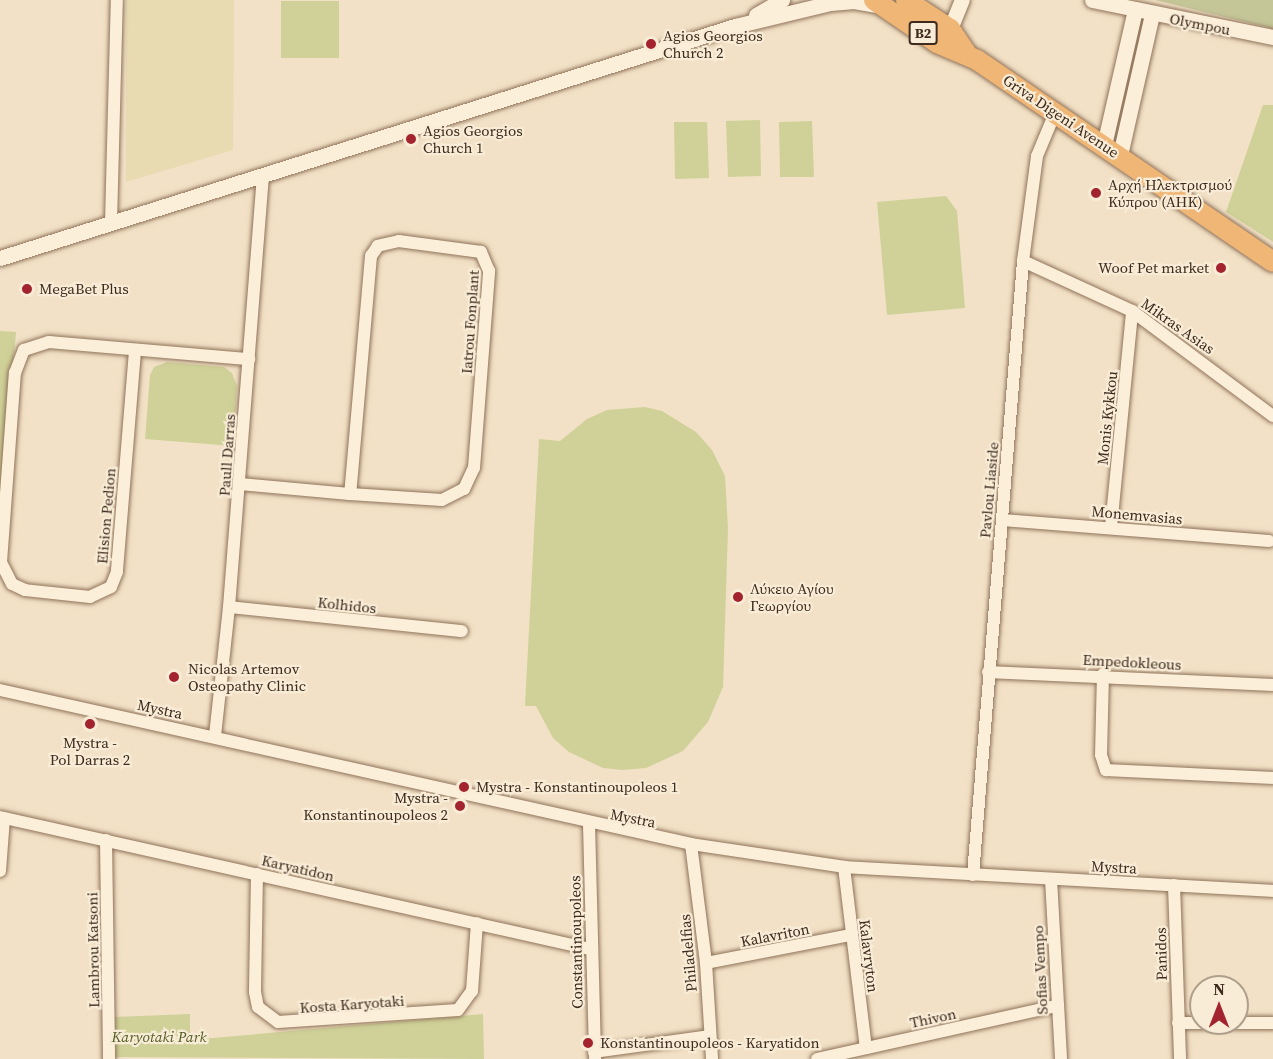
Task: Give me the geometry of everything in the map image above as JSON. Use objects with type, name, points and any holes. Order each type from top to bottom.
[{"type":"highway","name":"Griva Digeni Avenue","points":[[906,0],[950,29],[966,53]]},
{"type":"highway","name":"Griva Digeni Avenue","points":[[879,3],[937,43],[966,53],[1112,150],[1273,262]]},
{"type":"street","points":[[111,223],[117,0]]},
{"type":"street","points":[[735,26],[782,0]]},
{"type":"street","points":[[950,29],[962,0]]},
{"type":"street","name":"Olympou","points":[[1092,0],[1273,37]]},
{"type":"street","points":[[0,258],[735,26],[830,3],[854,1],[879,3]]},
{"type":"street","points":[[1112,150],[1136,10]]},
{"type":"street","points":[[1112,150],[1152,14]]},
{"type":"street","name":"Pavlou Liaside","points":[[974,874],[988,672],[1023,261],[1037,156],[1055,113]]},
{"type":"street","name":"Paull Darras","points":[[215,736],[230,607],[263,176]]},
{"type":"street","name":"Iatrou Fonplant","points":[[240,484],[350,494],[442,500],[464,489],[471,478],[489,271],[481,252],[464,246],[399,241],[378,246],[371,256],[350,494]]},
{"type":"street","name":"Mikras Asias","points":[[1023,261],[1132,311],[1273,416]]},
{"type":"street","name":"Monis Kykkou","points":[[1111,527],[1132,311]]},
{"type":"street","name":"Elision Pedion","points":[[135,351],[117,572],[111,586],[90,597],[25,590],[12,584],[1,562],[19,359],[33,344],[49,342],[249,359]]},
{"type":"street","name":"Monemvasias","points":[[1002,520],[1269,541]]},
{"type":"street","name":"Kolhidos","points":[[230,607],[462,631]]},
{"type":"street","name":"Empedokleous","points":[[988,672],[1102,674],[1273,685]]},
{"type":"street","points":[[1102,674],[1101,755],[1106,770],[1273,778]]},
{"type":"street","name":"Mystra","points":[[0,690],[215,736],[589,824],[691,844],[844,867],[1273,891]]},
{"type":"street","points":[[0,871],[2,817]]},
{"type":"street","name":"Karyatidon","points":[[2,817],[590,949]]},
{"type":"street","name":"Constantinoupoleos","points":[[589,824],[590,949],[595,1055]]},
{"type":"street","name":"Lambrou Katsoni","points":[[106,840],[109,1059]]},
{"type":"street","name":"Philadelfias","points":[[691,844],[706,963],[712,1059]]},
{"type":"street","name":"Kalavryton","points":[[844,867],[850,935],[866,1048]]},
{"type":"street","name":"Kosta Karyotaki","points":[[257,874],[255,992],[258,1007],[278,1022],[458,1010],[472,991],[477,923]]},
{"type":"street","name":"Sofias Vempo","points":[[1051,879],[1056,1006],[1061,1059]]},
{"type":"street","name":"Panidos","points":[[1174,885],[1180,1059]]},
{"type":"street","name":"Kalavriton","points":[[706,963],[850,935]]},
{"type":"street","name":"Thivon","points":[[817,1059],[1056,1006]]},
{"type":"street","points":[[1178,1023],[1273,1023]]},
{"type":"street","points":[[595,1055],[710,1036]]},
{"type":"shaded area","points":[[126,0],[234,0],[233,150],[126,182]]},
{"type":"green space","points":[[1155,0],[1273,0],[1273,29],[1266,27]]},
{"type":"green space","points":[[281,1],[339,1],[339,58],[281,58]]},
{"type":"green space","points":[[1263,105],[1273,105],[1273,242],[1226,212]]},
{"type":"green space","points":[[760,120],[761,176],[728,177],[726,121]]},
{"type":"green space","points":[[812,121],[814,177],[780,177],[779,122]]},
{"type":"green space","points":[[674,122],[707,122],[709,178],[675,179]]},
{"type":"green space","points":[[946,196],[957,211],[965,308],[887,315],[877,202]]},
{"type":"green space","points":[[0,331],[16,332],[0,521]]},
{"type":"green space","points":[[167,362],[224,367],[232,373],[237,386],[233,446],[145,439],[150,375],[154,367]]},
{"type":"green space","points":[[645,407],[662,411],[696,432],[712,450],[725,476],[728,528],[723,687],[708,722],[683,751],[646,768],[622,770],[603,768],[569,752],[553,738],[536,706],[525,706],[539,439],[560,441],[587,419],[607,410]]},
{"type":"green space","name":"Karyotaki Park","points":[[190,1014],[190,1040],[483,1014],[484,1059],[115,1057],[115,1017]]},
{"type":"place","name":"Agios Georgios Church 2","points":[[651,44]]},
{"type":"place","name":"Agios Georgios Church 1","points":[[411,139]]},
{"type":"place","name":"Αρχή Ηλεκτρισμού Κύπρου (ΑΗΚ)","points":[[1096,193]]},
{"type":"place","name":"Woof Pet market","points":[[1221,268]]},
{"type":"place","name":"MegaBet Plus","points":[[27,289]]},
{"type":"place","name":"Λύκειο Αγίου Γεωργίου","points":[[738,597]]},
{"type":"place","name":"Nicolas Artemov Osteopathy Clinic","points":[[174,677]]},
{"type":"place","name":"Mystra - Pol Darras 2","points":[[90,724]]},
{"type":"place","name":"Mystra - Konstantinoupoleos 1","points":[[464,787]]},
{"type":"place","name":"Mystra - Konstantinoupoleos 2","points":[[460,806]]},
{"type":"place","name":"Konstantinoupoleos - Karyatidon","points":[[588,1043]]}]
